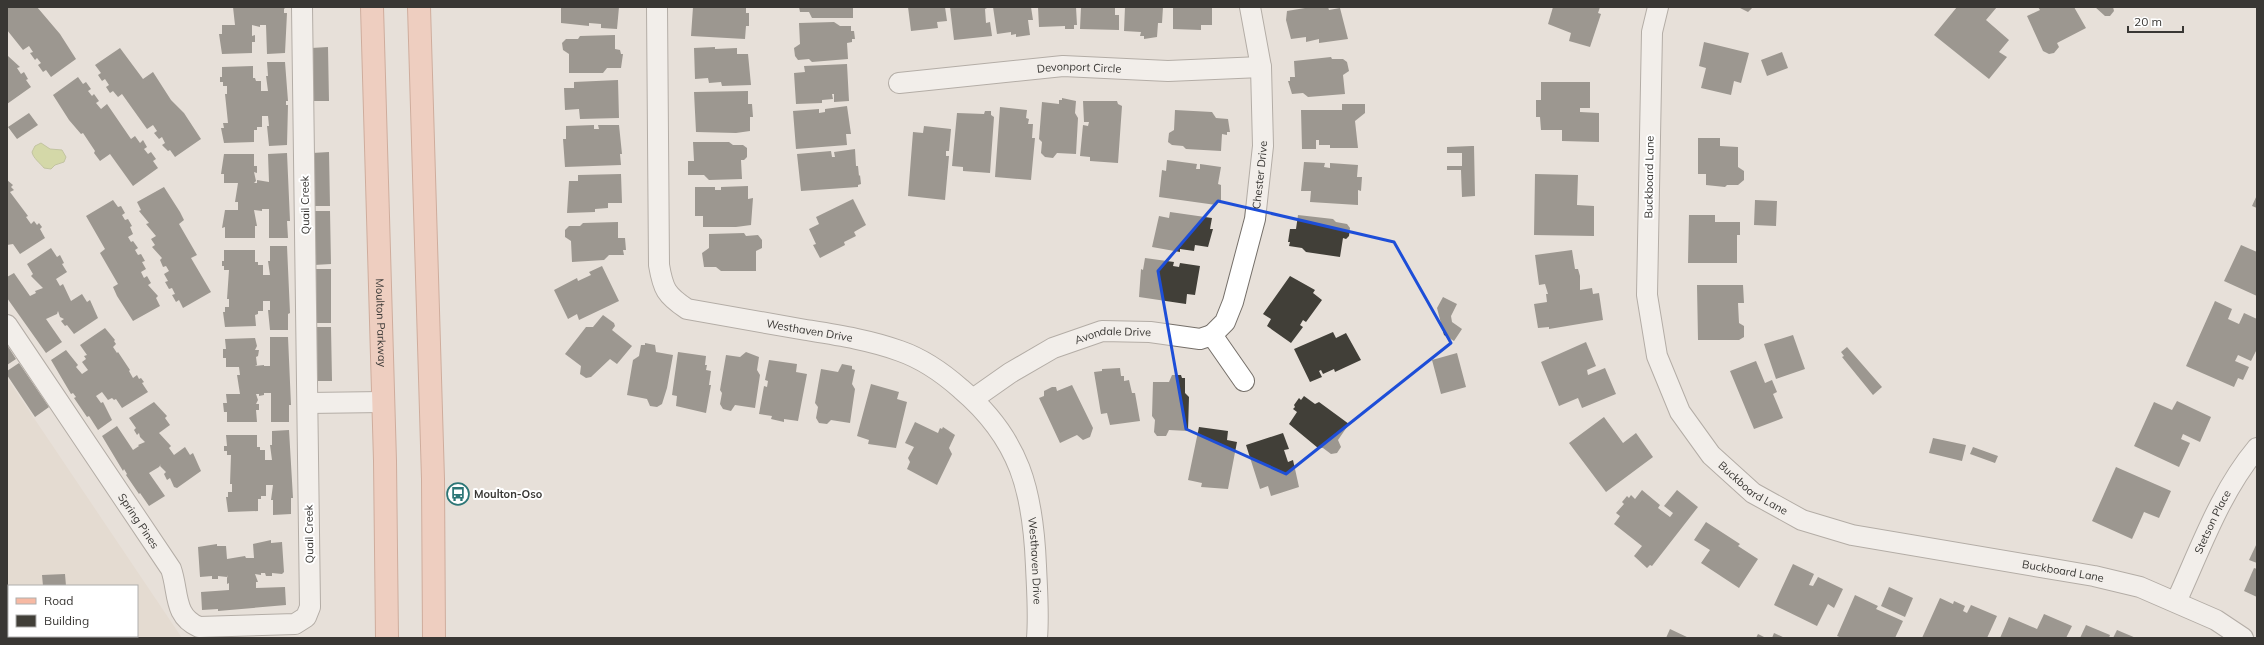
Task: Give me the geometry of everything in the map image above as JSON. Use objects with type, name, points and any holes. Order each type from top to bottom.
[{"type":"main road","name":"Moulton Parkway","points":[[372,7],[383,402],[387,638]]},
{"type":"main road","points":[[419,7],[432,479],[434,638]]},
{"type":"street","name":"Quail Creek","points":[[302,7],[310,607],[306,617]]},
{"type":"street","name":"Westhaven Drive","points":[[657,7],[660,265],[663,286],[671,299],[687,309],[850,338],[901,351],[940,370],[973,399],[1005,437],[1020,465],[1030,497],[1034,524],[1038,615],[1037,638]]},
{"type":"street","name":"Chester Drive","points":[[1212,335],[1225,322],[1233,302],[1255,219],[1263,146],[1261,66],[1250,7]]},
{"type":"street","name":"Buckboard Lane","points":[[1658,7],[1652,32],[1647,295],[1657,356],[1680,412],[1711,456],[1753,493],[1802,520],[1852,535],[2094,576],[2140,587],[2216,620],[2243,638]]},
{"type":"street","name":"Devonport Circle","points":[[899,83],[1063,66],[1168,71],[1261,66]]},
{"type":"street","name":"Spring Pines","points":[[7,325],[171,569],[180,608],[185,618],[199,627],[295,624],[306,617]]},
{"type":"street","name":"Avondale Drive","points":[[973,399],[1010,372],[1053,348],[1102,331],[1150,332],[1200,339],[1212,335]]},
{"type":"street","points":[[1212,335],[1244,381]]},
{"type":"street","points":[[308,404],[383,402]]},
{"type":"street","name":"Stetson Place","points":[[2176,602],[2224,498],[2246,462],[2257,448]]},
{"type":"highlighted area","points":[[1218,201],[1394,242],[1451,343],[1286,474],[1186,429],[1158,271]]},
{"type":"shaded area","points":[[41,143],[50,149],[62,150],[66,157],[64,162],[55,165],[51,169],[44,168],[32,152],[35,146]]},
{"type":"shaded area","points":[[7,378],[182,638],[7,638]]},
{"type":"building","points":[[7,7],[37,7],[60,34],[76,59],[51,77],[46,70],[43,72],[38,65],[41,63],[37,58],[35,60],[30,53],[33,52],[29,46],[23,50],[7,30]]},
{"type":"building","points":[[233,7],[286,7],[284,9],[284,13],[287,13],[285,53],[267,54],[266,25],[260,25],[260,27],[252,25],[252,36],[255,35],[255,42],[252,42],[252,53],[222,54],[219,34],[222,34],[222,25],[235,25]]},
{"type":"building","points":[[561,7],[619,7],[617,29],[601,28],[601,24],[589,23],[589,26],[561,23]]},
{"type":"building","points":[[693,7],[746,7],[746,13],[749,13],[749,26],[746,26],[745,39],[691,36]]},
{"type":"building","points":[[799,7],[853,7],[853,18],[812,18],[809,12],[800,12]]},
{"type":"building","points":[[908,7],[945,7],[947,21],[937,22],[938,28],[911,31]]},
{"type":"building","points":[[950,7],[989,7],[985,9],[986,23],[990,22],[992,36],[954,40]]},
{"type":"building","points":[[993,7],[1031,7],[1033,20],[1028,20],[1030,35],[1016,37],[1016,34],[1011,35],[1011,32],[997,34]]},
{"type":"building","points":[[1038,7],[1076,7],[1077,25],[1074,25],[1074,29],[1065,29],[1065,26],[1039,27]]},
{"type":"building","points":[[1081,7],[1115,7],[1115,15],[1119,15],[1119,30],[1080,29]]},
{"type":"building","points":[[1125,7],[1163,7],[1162,23],[1158,23],[1157,37],[1144,39],[1144,36],[1140,36],[1141,32],[1124,31]]},
{"type":"building","points":[[1173,7],[1212,7],[1212,25],[1201,25],[1201,30],[1173,29]]},
{"type":"building","points":[[1311,7],[1328,7],[1329,10],[1340,8],[1348,39],[1319,43],[1319,39],[1306,42],[1306,37],[1291,39],[1286,20],[1287,11]]},
{"type":"building","points":[[1553,7],[1600,7],[1598,13],[1601,14],[1590,47],[1569,41],[1571,33],[1548,24]]},
{"type":"building","points":[[1738,7],[1753,7],[1748,12]]},
{"type":"building","points":[[1957,7],[1997,7],[1986,20],[2009,40],[1999,52],[2007,57],[1989,79],[1934,35]]},
{"type":"building","points":[[2038,7],[2074,7],[2086,28],[2057,43],[2059,47],[2054,53],[2049,54],[2043,51],[2027,16],[2040,10]]},
{"type":"building","points":[[2095,7],[2113,7],[2114,11],[2110,16],[2105,16]]},
{"type":"building","points":[[834,22],[840,26],[851,26],[851,31],[854,31],[855,39],[852,39],[852,42],[847,43],[848,59],[812,62],[809,59],[798,60],[795,56],[794,48],[800,44],[799,23]]},
{"type":"building","points":[[615,35],[615,49],[620,50],[621,54],[623,54],[621,68],[607,68],[603,73],[569,73],[569,54],[563,50],[562,43],[566,39],[578,39],[580,36]]},
{"type":"building","points":[[1704,42],[1749,53],[1741,83],[1734,81],[1731,95],[1701,88],[1706,68],[1699,66]]},
{"type":"building","points":[[328,47],[329,101],[312,101],[311,48]]},
{"type":"building","points":[[715,47],[715,49],[737,48],[737,54],[748,54],[751,85],[722,86],[721,82],[709,83],[708,78],[695,79],[694,48]]},
{"type":"building","points":[[120,48],[143,79],[153,72],[171,100],[184,113],[201,139],[175,157],[170,150],[168,151],[162,145],[165,143],[162,137],[159,139],[154,133],[157,131],[153,125],[147,129],[122,94],[118,97],[113,91],[110,93],[106,87],[109,85],[105,79],[102,81],[98,75],[101,73],[95,65]]},
{"type":"building","points":[[1782,52],[1788,68],[1767,76],[1761,60]]},
{"type":"building","points":[[8,56],[20,67],[17,68],[21,74],[24,72],[28,79],[26,80],[31,87],[7,104]]},
{"type":"building","points":[[1331,57],[1332,59],[1343,59],[1347,62],[1349,71],[1343,75],[1345,94],[1308,97],[1303,93],[1292,94],[1288,81],[1290,81],[1290,77],[1295,77],[1294,61]]},
{"type":"building","points":[[267,62],[285,62],[288,101],[286,101],[286,105],[288,105],[287,145],[269,146],[267,126],[269,126],[268,116],[262,116],[262,127],[257,127],[257,130],[254,130],[254,142],[224,143],[221,128],[224,128],[223,123],[228,123],[225,94],[227,94],[227,86],[223,86],[223,82],[220,82],[220,77],[222,77],[222,67],[253,66],[253,78],[255,78],[256,81],[261,81],[261,91],[268,91],[266,76],[268,76]]},
{"type":"building","points":[[847,64],[849,101],[834,102],[834,94],[832,94],[833,99],[822,100],[822,103],[796,104],[794,73],[805,72],[804,66]]},
{"type":"building","points":[[78,77],[83,84],[86,82],[91,89],[88,91],[92,96],[94,94],[99,101],[96,103],[101,109],[107,104],[131,139],[135,136],[140,143],[143,140],[147,147],[144,149],[148,154],[151,152],[156,159],[153,161],[158,168],[133,186],[110,154],[100,161],[83,133],[81,134],[69,120],[53,95]]},
{"type":"building","points":[[618,80],[619,118],[580,119],[579,109],[565,110],[564,88],[574,88],[574,82]]},
{"type":"building","points":[[1541,82],[1590,82],[1590,108],[1580,108],[1580,112],[1599,113],[1599,142],[1562,141],[1562,130],[1541,130],[1540,117],[1536,117],[1536,100],[1541,100]]},
{"type":"building","points":[[748,91],[748,104],[752,104],[753,117],[750,117],[750,131],[736,133],[696,132],[694,92]]},
{"type":"building","points":[[1062,98],[1076,101],[1075,113],[1078,118],[1076,154],[1057,153],[1053,158],[1045,157],[1041,153],[1042,142],[1039,139],[1042,102],[1059,104],[1059,100],[1062,100]]},
{"type":"building","points":[[1083,101],[1117,101],[1118,104],[1122,106],[1118,163],[1090,161],[1090,157],[1080,156],[1083,125],[1088,126],[1089,122],[1084,122]]},
{"type":"building","points":[[1342,104],[1365,104],[1365,113],[1355,121],[1358,148],[1330,148],[1330,145],[1319,145],[1319,140],[1316,140],[1316,149],[1302,149],[1301,110],[1342,110]]},
{"type":"building","points":[[847,106],[851,134],[846,134],[847,145],[796,149],[793,111],[819,109],[819,113],[825,112],[825,109]]},
{"type":"building","points":[[1000,107],[1027,110],[1026,118],[1029,119],[1028,124],[1033,124],[1032,138],[1035,138],[1031,180],[995,177]]},
{"type":"building","points":[[1175,110],[1212,112],[1216,118],[1228,119],[1230,132],[1227,132],[1227,135],[1222,134],[1221,151],[1186,149],[1183,146],[1172,145],[1168,142],[1169,133],[1174,130]]},
{"type":"building","points":[[985,111],[991,111],[991,115],[994,117],[990,173],[963,171],[963,167],[952,166],[957,113],[984,114]]},
{"type":"building","points":[[29,113],[38,125],[17,139],[8,127]]},
{"type":"building","points":[[594,125],[594,129],[599,129],[598,125],[619,125],[622,154],[620,154],[621,165],[565,167],[563,139],[566,139],[566,126]]},
{"type":"building","points":[[924,126],[951,129],[949,151],[946,151],[946,156],[949,156],[945,200],[908,196],[913,132],[923,133]]},
{"type":"building","points":[[1698,138],[1720,138],[1720,146],[1738,147],[1738,167],[1744,171],[1744,180],[1738,185],[1727,185],[1725,187],[1706,185],[1706,174],[1698,174]]},
{"type":"building","points":[[693,142],[729,142],[733,145],[743,145],[747,148],[747,157],[744,160],[741,160],[742,179],[709,180],[704,175],[688,175],[688,161],[694,161]]},
{"type":"building","points":[[1474,146],[1475,196],[1462,197],[1461,170],[1447,170],[1447,166],[1462,166],[1462,153],[1447,153],[1447,147]]},
{"type":"building","points":[[855,149],[856,166],[858,166],[861,184],[858,185],[858,187],[801,191],[797,154],[831,151],[832,157],[835,157],[834,152]]},
{"type":"building","points":[[329,152],[330,206],[313,206],[312,153]]},
{"type":"building","points":[[287,153],[290,221],[287,221],[288,238],[269,238],[269,209],[262,209],[262,211],[254,210],[257,226],[255,226],[255,238],[225,238],[225,227],[222,228],[225,210],[238,210],[238,202],[235,202],[238,183],[224,183],[224,174],[221,174],[224,154],[254,154],[254,166],[257,166],[257,173],[254,172],[256,181],[254,183],[257,183],[257,180],[269,182],[268,154]]},
{"type":"building","points":[[1167,160],[1197,164],[1196,169],[1200,169],[1200,164],[1221,167],[1218,184],[1221,185],[1221,201],[1218,201],[1216,205],[1159,197],[1162,170],[1166,171]]},
{"type":"building","points":[[1304,162],[1325,163],[1324,167],[1330,168],[1330,163],[1358,165],[1357,177],[1362,177],[1361,191],[1358,190],[1358,205],[1310,202],[1311,191],[1301,191]]},
{"type":"building","points":[[621,174],[622,203],[608,203],[608,208],[595,209],[595,212],[567,213],[569,181],[578,181],[578,175]]},
{"type":"building","points":[[1535,174],[1578,175],[1577,205],[1594,206],[1594,236],[1534,235]]},
{"type":"building","points":[[7,180],[13,185],[11,187],[14,190],[10,192],[28,216],[26,217],[31,224],[34,221],[37,225],[39,223],[42,227],[40,229],[45,238],[20,254],[13,244],[7,245]]},
{"type":"building","points":[[748,186],[748,199],[753,198],[751,225],[736,227],[703,227],[703,216],[695,216],[695,187],[715,187],[715,190],[721,190],[721,187]]},
{"type":"building","points":[[164,187],[184,220],[179,224],[197,255],[191,258],[211,292],[183,308],[179,300],[176,302],[172,295],[175,294],[172,288],[169,289],[165,282],[168,281],[164,274],[169,271],[166,266],[163,267],[160,260],[162,258],[152,247],[155,245],[151,239],[156,236],[146,224],[149,223],[139,211],[141,210],[137,202]]},
{"type":"building","points":[[2257,195],[2257,208],[2252,206]]},
{"type":"building","points":[[853,199],[866,225],[854,232],[856,236],[844,242],[845,245],[820,258],[813,245],[816,244],[809,229],[819,224],[816,217]]},
{"type":"building","points":[[113,200],[118,207],[121,206],[125,213],[122,215],[125,220],[128,219],[132,226],[130,227],[133,234],[128,237],[138,248],[135,250],[138,255],[141,254],[145,261],[142,262],[146,269],[141,272],[144,278],[147,276],[151,283],[148,285],[158,296],[156,298],[160,306],[133,321],[117,296],[113,287],[118,284],[100,253],[105,249],[86,216]]},
{"type":"building","points":[[1755,200],[1777,201],[1776,226],[1754,225]]},
{"type":"building","points":[[313,211],[330,211],[331,264],[314,265]]},
{"type":"building","points":[[1170,212],[1212,218],[1210,229],[1213,229],[1208,247],[1195,245],[1194,251],[1180,249],[1180,252],[1152,247],[1159,216],[1169,218]]},
{"type":"building","points":[[1298,215],[1333,219],[1336,222],[1347,224],[1350,228],[1349,236],[1346,239],[1343,238],[1340,257],[1306,252],[1302,248],[1289,246],[1290,242],[1288,242],[1290,229],[1296,229]]},
{"type":"building","points":[[1689,215],[1715,215],[1715,222],[1740,222],[1740,235],[1737,235],[1737,263],[1688,263]]},
{"type":"building","points":[[618,222],[618,238],[625,238],[626,250],[623,250],[624,255],[609,255],[604,260],[572,262],[571,241],[565,237],[565,230],[569,226],[580,226],[583,223]]},
{"type":"building","points":[[744,233],[746,236],[758,235],[762,240],[762,248],[756,251],[756,271],[721,271],[716,267],[704,267],[702,253],[709,248],[709,234]]},
{"type":"building","points":[[2241,245],[2257,252],[2257,296],[2224,281]]},
{"type":"building","points":[[270,246],[287,246],[290,313],[288,314],[288,330],[270,330],[268,310],[270,310],[270,301],[263,301],[263,311],[258,311],[258,314],[255,315],[256,326],[225,327],[223,312],[225,312],[225,307],[229,307],[229,299],[227,299],[229,270],[224,270],[224,266],[222,266],[222,261],[224,261],[224,250],[255,250],[255,262],[258,262],[258,265],[263,265],[263,275],[270,275],[268,261],[270,261]]},
{"type":"building","points":[[51,248],[57,257],[60,255],[64,263],[62,264],[67,272],[56,279],[60,286],[63,284],[71,301],[82,294],[87,302],[90,300],[98,318],[74,334],[67,325],[65,326],[61,321],[64,319],[60,317],[58,311],[57,314],[46,319],[62,342],[46,353],[7,298],[7,277],[14,273],[30,296],[36,293],[35,291],[43,288],[31,276],[33,274],[27,264]]},
{"type":"building","points":[[1572,250],[1575,269],[1578,269],[1580,276],[1580,290],[1592,288],[1593,294],[1599,293],[1603,320],[1549,329],[1549,327],[1538,328],[1534,304],[1547,302],[1546,294],[1548,294],[1545,284],[1539,285],[1535,255]]},
{"type":"building","points":[[1145,258],[1174,262],[1173,266],[1179,267],[1180,263],[1200,266],[1195,295],[1187,294],[1186,304],[1139,297],[1141,269],[1143,270]]},
{"type":"building","points":[[602,266],[619,301],[579,320],[577,314],[568,319],[554,290],[577,278],[578,281],[591,275],[589,272]]},
{"type":"building","points":[[314,269],[331,269],[331,323],[315,323]]},
{"type":"building","points":[[1290,276],[1315,290],[1313,293],[1322,300],[1306,322],[1303,320],[1300,325],[1303,327],[1291,343],[1267,326],[1271,319],[1263,314]]},
{"type":"building","points":[[1697,285],[1743,285],[1744,303],[1738,303],[1739,323],[1744,326],[1744,337],[1739,340],[1698,340]]},
{"type":"building","points":[[1443,297],[1457,304],[1451,316],[1452,322],[1462,329],[1454,341],[1444,335],[1437,308]]},
{"type":"building","points":[[2215,301],[2232,309],[2228,319],[2239,324],[2244,313],[2257,319],[2257,349],[2251,361],[2238,355],[2235,361],[2249,367],[2243,380],[2238,378],[2234,387],[2186,366]]},
{"type":"building","points":[[603,315],[614,323],[615,326],[612,330],[632,346],[617,364],[610,359],[591,377],[586,378],[580,374],[581,366],[565,354],[586,327],[593,327]]},
{"type":"building","points":[[315,327],[331,327],[332,381],[316,381]]},
{"type":"building","points":[[105,328],[115,340],[114,341],[116,344],[113,347],[130,370],[129,371],[133,378],[137,375],[139,379],[141,378],[144,382],[142,383],[148,392],[122,408],[116,399],[114,400],[112,398],[108,400],[102,392],[96,396],[101,403],[103,402],[112,420],[98,430],[74,398],[76,397],[73,393],[71,394],[51,360],[66,350],[78,365],[76,367],[82,374],[88,370],[82,362],[86,359],[84,356],[87,355],[80,345]]},
{"type":"building","points":[[1333,332],[1336,338],[1346,333],[1361,360],[1335,372],[1334,369],[1323,374],[1321,370],[1319,371],[1322,377],[1310,382],[1294,349]]},
{"type":"building","points":[[1793,335],[1805,369],[1776,379],[1764,344]]},
{"type":"building","points":[[270,337],[288,337],[291,405],[289,405],[289,422],[271,422],[271,393],[264,393],[264,395],[259,396],[259,394],[256,394],[258,400],[256,404],[259,404],[259,410],[256,410],[257,422],[227,422],[227,412],[224,412],[223,403],[227,403],[226,394],[240,394],[237,375],[240,375],[239,367],[226,367],[226,358],[223,358],[223,349],[226,349],[225,339],[255,338],[257,346],[255,350],[259,350],[258,356],[256,357],[257,365],[255,366],[270,366]]},
{"type":"building","points":[[1586,342],[1596,366],[1587,370],[1588,375],[1605,368],[1616,394],[1582,408],[1578,398],[1559,406],[1541,362]]},
{"type":"building","points":[[645,343],[655,345],[656,352],[673,355],[667,388],[662,404],[657,407],[650,406],[647,399],[627,395],[633,360],[639,356],[641,345],[645,345]]},
{"type":"building","points":[[7,345],[16,359],[7,365]]},
{"type":"building","points":[[1847,347],[1882,387],[1873,395],[1842,357],[1844,356],[1841,352]]},
{"type":"building","points":[[678,352],[706,356],[705,365],[707,365],[706,370],[711,371],[709,385],[711,385],[706,413],[676,406],[677,396],[672,395]]},
{"type":"building","points":[[746,352],[759,357],[757,370],[760,375],[755,408],[735,405],[731,411],[723,409],[720,404],[722,393],[720,390],[726,355],[740,357]]},
{"type":"building","points":[[1457,353],[1466,387],[1441,394],[1432,360]]},
{"type":"building","points":[[769,360],[797,364],[796,372],[807,374],[798,421],[784,419],[784,422],[771,419],[772,416],[759,414],[764,386],[767,387],[768,381],[765,380]]},
{"type":"building","points":[[1756,361],[1765,383],[1772,380],[1777,392],[1773,394],[1783,418],[1754,429],[1730,371]]},
{"type":"building","points":[[19,363],[49,407],[35,417],[7,375],[7,371]]},
{"type":"building","points":[[842,364],[852,366],[852,369],[855,370],[852,384],[855,389],[850,423],[831,420],[827,424],[819,423],[816,418],[818,407],[815,403],[821,369],[838,372]]},
{"type":"building","points":[[1120,368],[1121,376],[1124,376],[1124,381],[1129,380],[1132,393],[1135,393],[1140,421],[1110,425],[1107,413],[1101,414],[1094,372],[1102,371],[1102,369]]},
{"type":"building","points":[[1172,375],[1181,375],[1182,378],[1185,378],[1185,393],[1189,397],[1188,431],[1169,430],[1166,436],[1157,436],[1154,432],[1155,420],[1152,416],[1153,382],[1169,382]]},
{"type":"building","points":[[871,384],[899,392],[897,399],[907,402],[896,448],[868,444],[869,440],[857,436]]},
{"type":"building","points":[[1072,385],[1093,428],[1090,437],[1083,440],[1077,435],[1060,443],[1039,398],[1044,396],[1044,391],[1052,387],[1056,387],[1057,391]]},
{"type":"building","points":[[1304,396],[1315,404],[1319,402],[1349,424],[1338,440],[1341,447],[1337,453],[1331,454],[1323,448],[1318,448],[1289,424],[1297,412],[1293,409],[1295,407],[1294,405],[1299,398],[1301,400]]},
{"type":"building","points":[[2177,401],[2211,417],[2200,442],[2183,434],[2181,439],[2190,443],[2179,467],[2134,446],[2154,402],[2172,410]]},
{"type":"building","points":[[154,402],[167,416],[165,418],[170,425],[159,433],[171,446],[169,448],[174,455],[185,447],[190,455],[193,453],[201,471],[177,488],[174,487],[170,478],[167,480],[164,474],[166,472],[160,466],[161,464],[149,473],[165,496],[149,506],[126,475],[127,474],[124,469],[123,471],[102,436],[117,426],[133,450],[139,446],[138,445],[145,442],[140,437],[139,433],[137,435],[134,430],[136,428],[129,418]]},
{"type":"building","points":[[1604,417],[1623,443],[1636,433],[1653,457],[1606,492],[1569,443]]},
{"type":"building","points":[[915,422],[938,433],[940,428],[942,429],[943,427],[955,435],[949,448],[952,454],[937,485],[907,469],[910,462],[908,458],[914,447],[905,443]]},
{"type":"building","points":[[1199,427],[1228,431],[1227,440],[1237,442],[1228,489],[1201,487],[1202,483],[1188,480]]},
{"type":"building","points":[[289,430],[293,498],[291,498],[291,514],[273,515],[273,500],[271,500],[273,485],[266,485],[266,496],[261,496],[261,499],[258,499],[258,511],[228,512],[226,497],[228,497],[228,492],[232,492],[232,484],[230,484],[231,455],[227,455],[227,451],[224,451],[224,446],[227,446],[226,435],[257,435],[257,447],[260,447],[260,450],[265,450],[265,460],[272,460],[270,445],[272,445],[272,431]]},
{"type":"building","points":[[1283,433],[1289,449],[1284,450],[1288,462],[1293,460],[1299,487],[1271,496],[1268,486],[1260,489],[1246,445]]},
{"type":"building","points":[[1933,438],[1966,445],[1962,461],[1929,453]]},
{"type":"building","points":[[1973,447],[1998,456],[1995,463],[1970,454]]},
{"type":"building","points":[[2116,467],[2171,491],[2159,518],[2144,512],[2132,539],[2092,521]]},
{"type":"building","points":[[1642,490],[1660,505],[1658,508],[1670,517],[1673,513],[1664,506],[1677,490],[1698,507],[1652,566],[1650,565],[1647,568],[1634,556],[1642,546],[1614,524],[1620,516],[1616,513],[1624,504],[1622,502],[1627,496],[1629,498],[1631,495],[1635,499]]},
{"type":"building","points":[[1706,522],[1740,544],[1738,546],[1758,559],[1739,588],[1701,563],[1710,550],[1694,540]]},
{"type":"building","points":[[271,540],[271,543],[282,542],[284,572],[282,574],[272,573],[272,576],[266,576],[265,573],[261,573],[261,575],[255,574],[258,582],[256,582],[256,588],[285,587],[286,605],[218,611],[218,609],[202,610],[201,592],[229,590],[229,583],[227,584],[228,575],[227,577],[218,576],[218,579],[212,579],[212,576],[200,577],[198,547],[217,544],[217,546],[226,546],[227,559],[245,556],[246,558],[254,558],[253,544]]},
{"type":"building","points":[[2257,543],[2257,563],[2249,560]]},
{"type":"building","points":[[1793,564],[1814,574],[1809,585],[1813,586],[1818,577],[1843,589],[1834,608],[1828,604],[1817,626],[1774,605]]},
{"type":"building","points":[[2254,568],[2257,569],[2257,597],[2244,591]]},
{"type":"building","points":[[65,574],[66,585],[43,585],[42,575]]},
{"type":"building","points":[[1889,587],[1913,598],[1905,617],[1881,606]]},
{"type":"building","points":[[1855,595],[1878,606],[1876,609],[1903,621],[1895,638],[1842,638],[1837,636]]},
{"type":"building","points":[[7,597],[8,637],[101,637],[101,638],[7,638]]},
{"type":"building","points":[[1940,598],[1953,604],[1954,601],[1965,606],[1963,611],[1967,613],[1971,605],[1997,616],[1987,638],[1922,638]]},
{"type":"building","points":[[2044,614],[2072,626],[2066,638],[2000,638],[2009,617],[2037,629]]},
{"type":"building","points":[[2086,625],[2110,635],[2109,638],[2080,638]]},
{"type":"building","points":[[1670,629],[1689,638],[1666,638]]},
{"type":"building","points":[[2117,630],[2136,638],[2113,638]]},
{"type":"building","points":[[1774,633],[1785,638],[1772,638]]},
{"type":"building","points":[[1758,634],[1766,638],[1756,638]]},
{"type":"place","name":"Moulton-Oso","points":[[458,494]]}]
